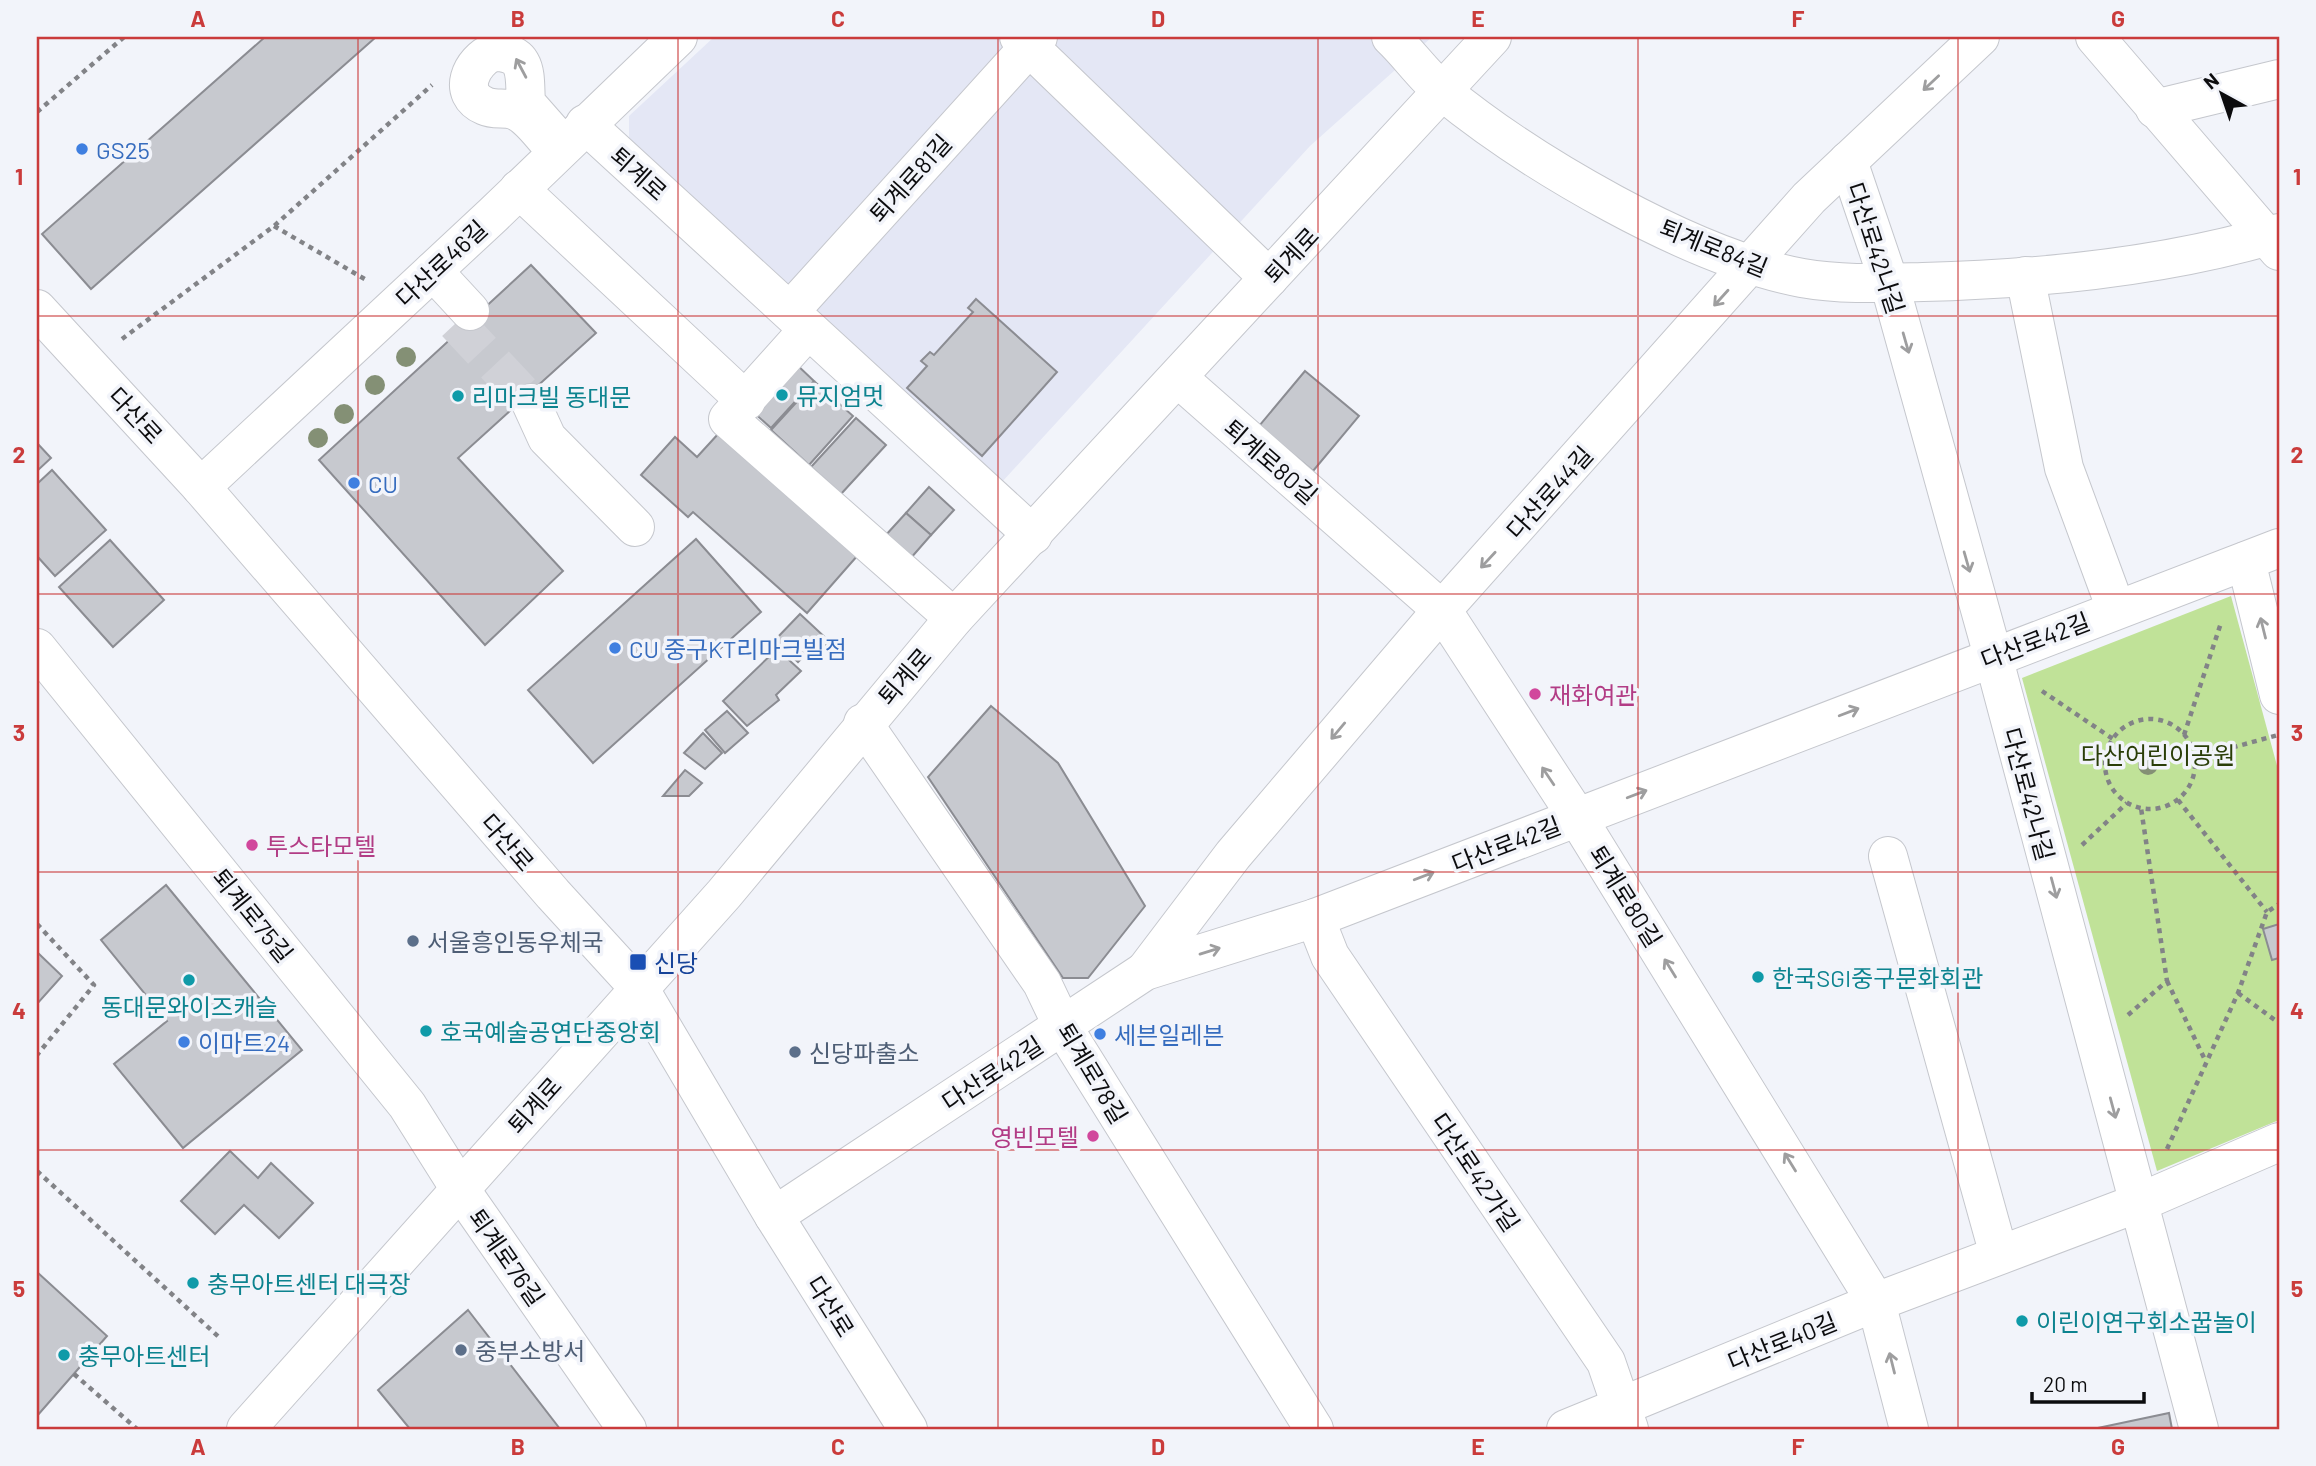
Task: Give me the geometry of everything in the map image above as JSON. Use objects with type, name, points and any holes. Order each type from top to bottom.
[{"type":"street","name":"다산로46길","points":[[201,487],[678,37]]},
{"type":"street","name":"퇴계로84길","points":[[1391,37],[1440,90],[1541,160],[1609,201],[1686,239],[1750,265],[1802,278],[1849,283],[2025,276],[2147,263],[2275,240]]},
{"type":"street","name":"퇴계로","points":[[246,1429],[724,894],[863,723],[954,618],[1033,535],[1109,448],[1178,378],[1440,90],[1492,37]]},
{"type":"street","name":"다산로44길","points":[[1144,971],[1233,855],[1441,610],[1809,198],[1980,37]]},
{"type":"street","points":[[2095,37],[2155,109],[2275,240]]},
{"type":"street","name":"퇴계로81길","points":[[737,410],[799,320],[1028,40],[1269,278]]},
{"type":"street","points":[[2155,109],[2279,79]]},
{"type":"street","name":"퇴계로","points":[[568,140],[799,320],[1033,535]]},
{"type":"street","name":"다산로42나길","points":[[1848,161],[1889,282],[1993,656],[2199,1429]]},
{"type":"street","points":[[519,189],[737,410],[954,618]]},
{"type":"street","points":[[2025,276],[2064,468],[2116,609]]},
{"type":"street","points":[[426,277],[463,317]]},
{"type":"street","name":"다산로","points":[[41,321],[201,487],[553,894],[639,988],[774,1216],[908,1429]]},
{"type":"street","name":"퇴계로80길","points":[[1178,378],[1441,610],[1577,817],[1876,1302],[1909,1429]]},
{"type":"street","points":[[537,397],[547,438],[635,527]]},
{"type":"street","points":[[2263,554],[2279,695]]},
{"type":"street","name":"다산로42길","points":[[774,1216],[1144,971],[1315,918],[2263,554]]},
{"type":"street","name":"퇴계로75길","points":[[37,648],[407,1105],[460,1189]]},
{"type":"street","name":"퇴계로78길","points":[[863,723],[1042,983],[1063,1027],[1314,1429]]},
{"type":"street","points":[[1888,856],[1999,1255]]},
{"type":"street","name":"다산로42가길","points":[[1315,918],[1330,956],[1606,1362],[1626,1418]]},
{"type":"street","name":"다산로40길","points":[[1566,1429],[1626,1418],[1876,1302],[2138,1203],[2279,1142]]},
{"type":"street","name":"퇴계로76길","points":[[460,1189],[627,1429]]},
{"type":"path","points":[[37,112],[124,37]]},
{"type":"path","points":[[122,340],[274,226],[433,83]]},
{"type":"path","points":[[274,226],[375,285]]},
{"type":"path","points":[[2183,735],[2222,621]]},
{"type":"path","points":[[1993,656],[2113,739]]},
{"type":"path","points":[[2151,719],[2165,722],[2183,735],[2194,758],[2191,783],[2178,800],[2156,808],[2141,808],[2127,803],[2116,794],[2105,767],[2113,739],[2130,725],[2151,719]]},
{"type":"path","points":[[2194,758],[2279,735]]},
{"type":"path","points":[[2178,800],[2267,912]]},
{"type":"path","points":[[2051,874],[2127,803]]},
{"type":"path","points":[[2141,808],[2167,981],[2206,1063]]},
{"type":"path","points":[[2138,1203],[2157,1171],[2238,993],[2267,912],[2279,904]]},
{"type":"path","points":[[37,924],[94,985],[37,1055]]},
{"type":"path","points":[[2095,1040],[2167,981]]},
{"type":"path","points":[[2238,993],[2279,1023]]},
{"type":"path","points":[[37,1171],[221,1339]]},
{"type":"path","points":[[74,1374],[137,1429]]},
{"type":"shaded area","points":[[714,37],[1432,37],[1310,146],[1002,482],[629,146],[629,116]]},
{"type":"green space","name":"다산어린이공원","points":[[2231,596],[2279,773],[2279,1120],[2157,1171],[2022,678]]},
{"type":"building","points":[[265,37],[376,37],[91,289],[42,234]]},
{"type":"building","name":"리마크빌 동대문","points":[[531,265],[596,333],[458,458],[563,571],[485,645],[319,460]]},
{"type":"building","points":[[976,299],[1057,372],[982,456],[907,388],[927,366],[921,361],[930,352],[934,355],[973,312],[968,308]]},
{"type":"building","points":[[795,363],[814,381],[771,428],[752,411]]},
{"type":"building","points":[[1305,371],[1359,416],[1313,471],[1259,426]]},
{"type":"building","points":[[815,382],[853,416],[809,465],[771,430]]},
{"type":"building","points":[[856,418],[886,445],[841,494],[811,467]]},
{"type":"building","points":[[719,433],[858,555],[807,613],[693,512],[688,517],[641,475],[675,437],[697,457]]},
{"type":"building","points":[[37,443],[51,458],[37,471]]},
{"type":"building","points":[[52,470],[106,530],[55,576],[37,556],[37,484]]},
{"type":"building","points":[[929,487],[954,510],[931,535],[906,513]]},
{"type":"building","points":[[906,513],[931,535],[910,559],[885,536]]},
{"type":"building","points":[[696,539],[761,612],[593,763],[528,690]]},
{"type":"building","points":[[110,540],[164,600],[113,647],[59,587]]},
{"type":"building","points":[[800,614],[829,641],[818,654],[812,648],[798,662],[775,640]]},
{"type":"building","points":[[777,649],[801,671],[776,695],[779,700],[747,726],[723,701]]},
{"type":"building","points":[[991,706],[1058,763],[1145,906],[1088,978],[1063,978],[928,777]]},
{"type":"building","points":[[727,711],[748,733],[725,753],[705,730]]},
{"type":"building","points":[[703,733],[722,753],[705,769],[684,753]]},
{"type":"building","points":[[685,770],[702,783],[689,796],[663,796]]},
{"type":"building","name":"동대문와이즈캐슬","points":[[166,885],[302,1050],[183,1148],[114,1064],[167,1021],[101,940]]},
{"type":"building","points":[[2279,924],[2279,958],[2272,960],[2263,929]]},
{"type":"building","points":[[37,952],[62,976],[37,1004]]},
{"type":"building","points":[[230,1151],[258,1178],[271,1163],[313,1203],[279,1238],[244,1205],[215,1234],[181,1201]]},
{"type":"building","name":"충무아트센터","points":[[37,1272],[107,1336],[37,1416]]},
{"type":"building","name":"중부소방서","points":[[468,1310],[560,1429],[410,1429],[378,1390]]},
{"type":"building","points":[[2169,1413],[2172,1429],[2093,1429]]},
{"type":"tunnel","points":[[456,323],[531,403]]},
{"type":"place","name":"GS25","points":[[82,149]]},
{"type":"place","name":"뮤지엄멋","points":[[782,395]]},
{"type":"place","name":"리마크빌 동대문","points":[[458,396]]},
{"type":"place","name":"CU","points":[[354,483]]},
{"type":"place","name":"CU 중구KT리마크빌점","points":[[615,648]]},
{"type":"place","name":"재화여관","points":[[1535,694]]},
{"type":"place","name":"투스타모텔","points":[[252,845]]},
{"type":"place","name":"서울흥인동우체국","points":[[413,941]]},
{"type":"place","name":"신당","points":[[638,962]]},
{"type":"place","name":"한국SGI중구문화회관","points":[[1758,977]]},
{"type":"place","name":"동대문와이즈캐슬","points":[[189,980]]},
{"type":"place","name":"호국예술공연단중앙회","points":[[426,1031]]},
{"type":"place","name":"세븐일레븐","points":[[1100,1034]]},
{"type":"place","name":"이마트24","points":[[184,1042]]},
{"type":"place","name":"신당파출소","points":[[795,1052]]},
{"type":"place","name":"영빈모텔","points":[[1093,1136]]},
{"type":"place","name":"충무아트센터 대극장","points":[[193,1283]]},
{"type":"place","name":"이린이연구회소꿉놀이","points":[[2022,1321]]},
{"type":"place","name":"중부소방서","points":[[461,1350]]},
{"type":"place","name":"충무아트센터","points":[[64,1355]]}]
